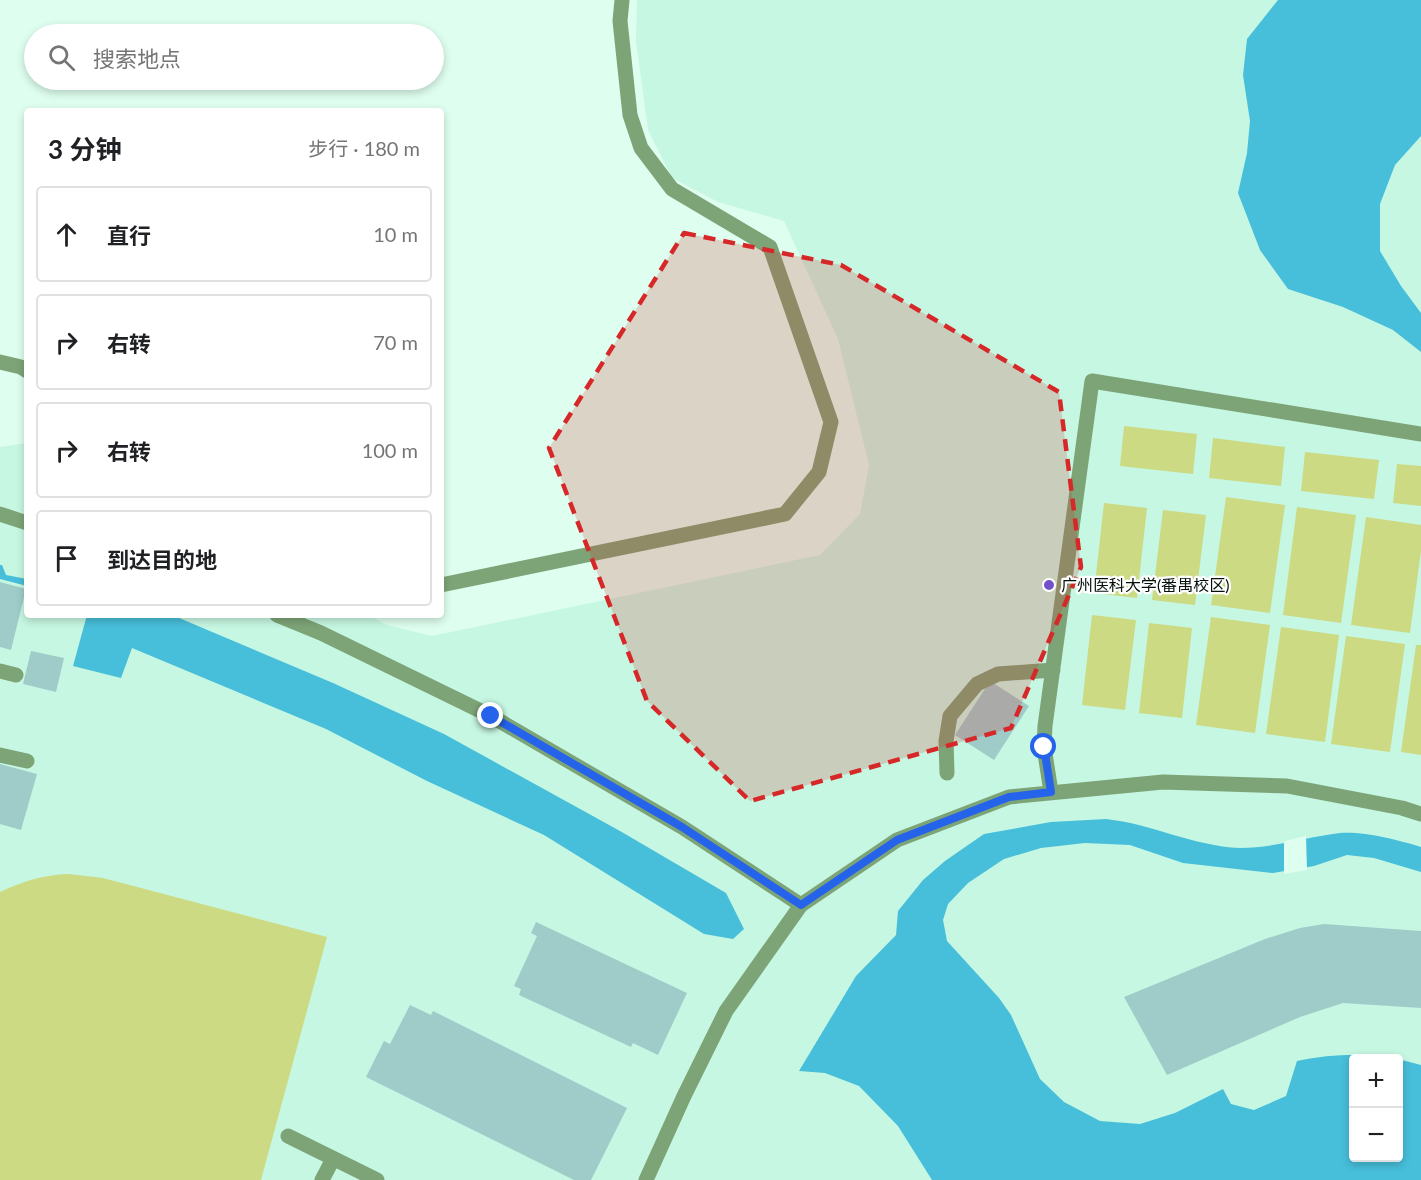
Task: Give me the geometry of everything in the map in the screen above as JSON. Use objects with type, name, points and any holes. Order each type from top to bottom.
[{"type":"street","points":[[444,584],[785,514],[819,472],[831,422],[770,247],[672,189],[641,148],[630,114],[620,21],[622,0]]},
{"type":"street","points":[[0,362],[24,368]]},
{"type":"street","points":[[1051,792],[1044,747],[1092,381],[1421,434]]},
{"type":"street","points":[[0,514],[24,522]]},
{"type":"street","points":[[284,618],[321,633],[491,716],[682,827],[801,905]]},
{"type":"street","points":[[947,773],[946,741],[950,716],[977,684],[998,674],[1053,670]]},
{"type":"street","points":[[0,671],[16,675]]},
{"type":"street","points":[[0,754],[27,761]]},
{"type":"street","points":[[646,1180],[726,1011],[801,905],[897,840],[1009,797],[1163,782],[1287,786],[1402,808],[1421,814]]},
{"type":"street","points":[[288,1136],[377,1180]]},
{"type":"street","points":[[322,1180],[333,1159]]},
{"type":"highlighted area","points":[[684,233],[841,265],[1059,392],[1081,567],[1011,728],[750,801],[647,701],[549,448]]},
{"type":"shaded area","name":"广州医科大学(番禺校区)","points":[[637,0],[1421,0],[1421,1180],[0,1180],[0,447],[24,443],[24,618],[374,618],[387,625],[432,636],[820,555],[860,514],[869,465],[838,339],[784,221],[718,202],[672,178],[648,130],[636,41]]},
{"type":"green space","points":[[1124,426],[1197,434],[1193,474],[1120,466]]},
{"type":"green space","points":[[1213,438],[1285,447],[1281,486],[1209,478]]},
{"type":"green space","points":[[1305,452],[1379,460],[1374,499],[1301,491]]},
{"type":"green space","points":[[1397,464],[1421,466],[1421,506],[1393,503]]},
{"type":"green space","points":[[1226,497],[1285,505],[1270,613],[1211,605]]},
{"type":"green space","points":[[1104,503],[1147,508],[1137,598],[1094,593]]},
{"type":"green space","points":[[1297,507],[1356,515],[1341,623],[1283,615]]},
{"type":"green space","points":[[1163,510],[1206,515],[1195,605],[1152,600]]},
{"type":"green space","points":[[1366,517],[1421,525],[1421,551],[1410,633],[1351,625]]},
{"type":"green space","points":[[1092,615],[1136,620],[1125,710],[1082,705]]},
{"type":"green space","points":[[1211,617],[1270,625],[1255,733],[1196,725]]},
{"type":"green space","points":[[1149,623],[1192,628],[1182,718],[1139,713]]},
{"type":"green space","points":[[1281,627],[1339,635],[1325,742],[1266,734]]},
{"type":"green space","points":[[1346,636],[1405,644],[1390,752],[1331,744]]},
{"type":"green space","points":[[1416,645],[1421,645],[1421,755],[1401,752]]},
{"type":"green space","points":[[69,874],[103,878],[327,937],[261,1180],[0,1180],[0,892],[33,879]]},
{"type":"water","points":[[1278,0],[1421,0],[1421,136],[1395,165],[1380,204],[1380,251],[1421,313],[1421,352],[1393,330],[1343,307],[1288,289],[1260,250],[1238,193],[1247,153],[1250,121],[1243,75],[1247,39]]},
{"type":"water","points":[[0,565],[2,565],[6,575],[24,578],[24,585],[0,579]]},
{"type":"water","points":[[86,618],[179,618],[333,683],[444,734],[620,831],[726,893],[744,929],[733,939],[704,934],[544,835],[427,781],[326,729],[132,648],[121,678],[73,666]]},
{"type":"water","points":[[1106,819],[1140,825],[1206,843],[1240,848],[1340,833],[1370,835],[1421,847],[1421,872],[1374,858],[1347,855],[1314,866],[1273,873],[1183,863],[1130,845],[1085,843],[1041,848],[1004,859],[968,883],[948,904],[943,920],[947,941],[999,998],[1011,1015],[1040,1079],[1064,1102],[1100,1121],[1140,1124],[1175,1113],[1223,1089],[1231,1104],[1254,1110],[1286,1096],[1297,1061],[1349,1055],[1349,1162],[1403,1162],[1403,1060],[1421,1065],[1421,1180],[932,1180],[898,1126],[859,1086],[825,1073],[799,1071],[856,976],[896,935],[898,911],[923,880],[945,861],[984,834],[1051,822]]},
{"type":"pier","points":[[1306,836],[1307,870],[1284,874],[1284,841]]},
{"type":"building","points":[[0,582],[24,588],[24,597],[11,650],[0,647]]},
{"type":"building","points":[[31,651],[64,658],[56,692],[23,684]]},
{"type":"building","points":[[990,681],[1029,706],[994,760],[955,735]]},
{"type":"building","points":[[0,764],[37,774],[21,830],[0,824]]},
{"type":"building","points":[[536,922],[687,993],[658,1055],[633,1043],[631,1047],[519,995],[521,989],[514,986],[537,936],[531,933]]},
{"type":"building","points":[[1324,924],[1421,931],[1421,1008],[1343,1003],[1300,1017],[1167,1075],[1124,997],[1265,939],[1300,928]]},
{"type":"building","points":[[410,1005],[431,1015],[433,1011],[627,1108],[591,1180],[574,1180],[366,1077],[384,1041],[390,1044]]},
{"type":"place","name":"广州医科大学(番禺校区)","points":[[1049,585]]},
{"type":"route","points":[[491,716],[682,827],[801,905],[897,840],[1009,797],[1051,792],[1044,747]]}]
